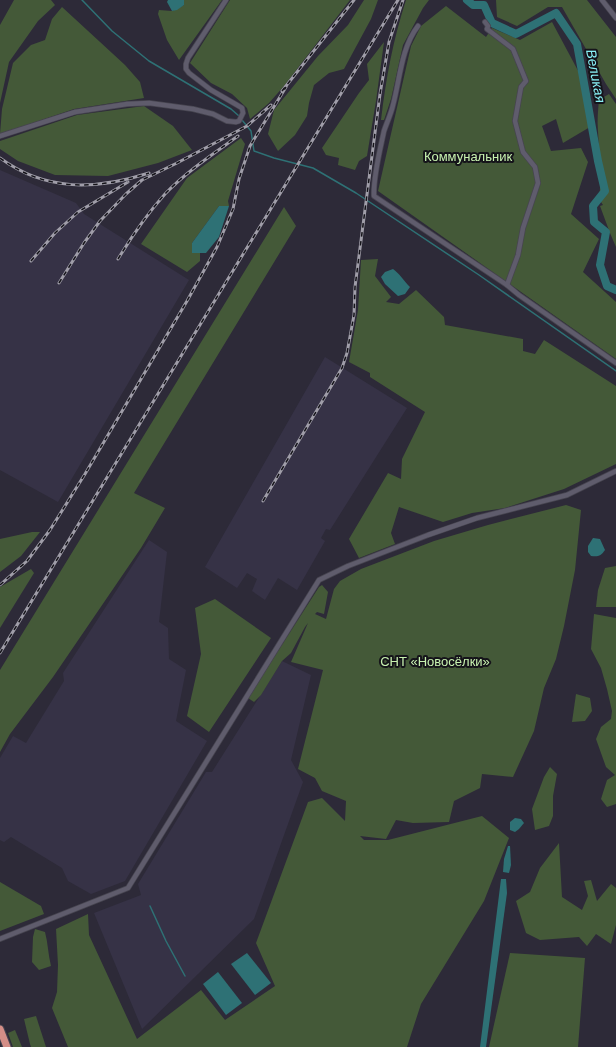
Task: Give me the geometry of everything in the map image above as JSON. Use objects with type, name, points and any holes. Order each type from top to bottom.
[{"type":"highway","points":[[0,1029],[7,1047]]},
{"type":"street","points":[[0,136],[75,112],[127,104],[149,103],[193,109],[213,114],[227,121],[239,121],[243,113],[242,108],[211,90],[186,69],[188,58],[226,0]]},
{"type":"street","points":[[602,0],[616,18]]},
{"type":"street","points":[[485,22],[488,26],[486,29],[513,49],[526,81],[521,87],[516,121],[522,152],[535,167],[538,183],[523,228],[518,255],[507,285]]},
{"type":"street","points":[[418,26],[404,54],[393,106],[384,131],[374,186],[374,196],[507,285],[616,363]]},
{"type":"street","points":[[0,939],[128,888],[319,580],[348,566],[438,531],[477,518],[567,495],[616,471]]},
{"type":"shaded area","points":[[168,0],[184,0],[184,5],[177,10],[172,11],[167,2]]},
{"type":"shaded area","points":[[0,170],[76,203],[84,214],[189,280],[58,502],[0,470]]},
{"type":"shaded area","points":[[219,206],[229,206],[219,237],[206,253],[192,253],[192,243]]},
{"type":"shaded area","points":[[393,269],[410,287],[405,294],[398,296],[385,284],[381,277],[385,272]]},
{"type":"shaded area","points":[[325,357],[407,408],[330,530],[326,529],[321,538],[325,541],[297,590],[278,578],[265,600],[252,591],[257,579],[247,573],[237,588],[205,567]]},
{"type":"shaded area","points":[[593,538],[600,539],[605,550],[601,555],[591,556],[588,552],[588,546]]},
{"type":"shaded area","points":[[149,540],[167,552],[159,622],[168,628],[169,659],[186,670],[176,721],[207,741],[125,881],[91,894],[68,881],[62,868],[11,837],[4,842],[0,840],[0,758],[13,736],[26,743],[64,681],[63,673]]},
{"type":"shaded area","points":[[282,661],[311,675],[291,760],[303,782],[254,919],[142,1029],[94,913],[141,895],[138,884],[206,772],[212,772]]},
{"type":"shaded area","points":[[515,818],[521,819],[524,823],[515,832],[510,830],[510,822]]},
{"type":"shaded area","points":[[508,846],[510,846],[511,865],[509,873],[503,872],[504,859]]},
{"type":"shaded area","points":[[501,879],[506,879],[507,893],[486,1047],[480,1047]]},
{"type":"shaded area","points":[[247,953],[271,983],[255,995],[231,964]]},
{"type":"shaded area","points":[[218,972],[242,1003],[226,1015],[203,984]]},
{"type":"green space","points":[[14,0],[51,0],[55,5],[38,21],[9,62],[0,103],[0,25]]},
{"type":"green space","points":[[184,0],[222,0],[179,60],[167,40],[158,14],[159,10],[172,11],[184,5]]},
{"type":"green space","points":[[230,0],[350,0],[284,86],[269,103],[250,119],[247,108],[232,94],[211,83],[190,63]]},
{"type":"green space","points":[[364,0],[378,0],[371,19],[344,69],[329,73],[314,85],[307,116],[295,135],[278,151],[268,134],[274,110],[318,56],[348,25]]},
{"type":"green space","points":[[406,0],[429,0],[403,45],[391,99],[384,120],[381,120],[390,59]]},
{"type":"green space","points":[[496,0],[587,0],[616,37],[616,99],[562,7],[548,7],[517,26],[497,17]]},
{"type":"green space","name":"Коммунальник","points":[[446,6],[486,37],[492,28],[520,40],[552,22],[583,80],[590,127],[563,143],[556,119],[542,126],[551,151],[581,148],[588,162],[571,214],[599,239],[583,272],[616,302],[616,359],[378,191],[411,46],[421,26]]},
{"type":"green space","points":[[62,7],[125,65],[140,82],[144,98],[74,109],[0,134],[2,109],[13,63],[31,45],[45,40],[52,19]]},
{"type":"green space","points":[[384,42],[367,156],[359,161],[355,170],[338,165],[339,158],[326,155],[322,148],[369,80],[367,64]]},
{"type":"green space","points":[[609,94],[616,104],[616,247],[600,206],[603,205],[599,199],[599,100]]},
{"type":"green space","points":[[144,106],[173,126],[192,150],[158,163],[108,176],[55,175],[18,161],[0,149],[0,141],[77,115]]},
{"type":"green space","points":[[241,138],[245,144],[228,201],[229,206],[219,206],[192,243],[192,253],[200,253],[200,261],[187,272],[141,244],[187,178]]},
{"type":"green space","points":[[284,207],[296,226],[134,493],[165,508],[141,548],[53,677],[10,734],[0,752],[0,670]]},
{"type":"green space","points":[[378,259],[375,276],[391,297],[386,302],[399,304],[416,290],[444,317],[445,325],[523,339],[523,351],[535,354],[544,340],[616,386],[616,464],[564,489],[505,508],[472,513],[443,522],[399,507],[391,533],[395,544],[359,558],[349,539],[388,473],[401,479],[402,459],[425,412],[370,377],[370,373],[349,362],[358,310],[361,260]]},
{"type":"green space","name":"СНТ «Новосёлки»","points":[[566,505],[581,510],[575,570],[556,659],[544,688],[534,731],[513,777],[482,774],[480,788],[454,801],[449,822],[413,823],[396,820],[386,839],[360,836],[364,840],[388,840],[482,816],[509,838],[484,901],[421,1004],[407,1047],[68,1047],[52,1008],[57,992],[58,965],[56,929],[88,914],[89,935],[137,1039],[201,990],[225,1020],[275,986],[256,943],[308,802],[322,798],[345,821],[346,801],[322,791],[315,778],[298,769],[323,670],[291,662],[308,623],[291,653],[282,661],[261,695],[254,702],[248,698],[319,587],[322,585],[328,592],[324,614],[317,612],[315,614],[326,619],[334,589],[340,581],[361,569],[434,541],[488,525]]},
{"type":"green space","points":[[32,532],[40,532],[21,556],[0,572],[0,539]]},
{"type":"green space","points":[[616,566],[616,607],[596,607],[598,590],[605,568]]},
{"type":"green space","points":[[31,569],[34,573],[0,628],[0,587]]},
{"type":"green space","points":[[215,599],[271,638],[209,732],[187,716],[201,654],[195,608]]},
{"type":"green space","points":[[594,614],[616,618],[616,804],[607,807],[601,799],[607,780],[615,775],[606,767],[596,739],[601,727],[611,719],[612,711],[601,668],[591,649]]},
{"type":"green space","points":[[576,694],[590,698],[592,711],[585,721],[572,722]]},
{"type":"green space","points":[[550,767],[557,774],[553,796],[553,816],[549,826],[535,830],[532,809],[544,777]]},
{"type":"green space","points":[[559,843],[562,897],[582,910],[588,896],[584,881],[591,880],[597,901],[611,884],[616,888],[616,925],[611,944],[596,934],[587,946],[579,937],[540,940],[526,933],[516,901],[530,892],[540,868]]},
{"type":"green space","points":[[0,882],[41,906],[44,914],[0,931]]},
{"type":"green space","points":[[35,929],[45,932],[51,966],[39,970],[32,962],[33,937]]},
{"type":"green space","points":[[510,953],[585,958],[578,1047],[489,1047]]},
{"type":"green space","points":[[36,1016],[46,1047],[31,1047],[30,1044],[24,1019]]},
{"type":"green space","points":[[15,1030],[22,1047],[13,1047],[8,1033]]},
{"type":"waterway","points":[[82,0],[112,31],[149,61],[231,109],[239,116]]},
{"type":"waterway","name":"Великая","points":[[467,0],[473,5],[484,5],[492,23],[516,34],[556,13],[577,44],[598,161],[605,191],[593,206],[594,222],[606,232],[600,265],[607,286],[616,290]]},
{"type":"waterway","points":[[242,120],[251,131],[254,151],[313,168],[356,193],[479,275],[616,371]]},
{"type":"waterway","points":[[150,906],[166,941],[185,976]]},
{"type":"railway","points":[[282,91],[354,0]]},
{"type":"railway","points":[[0,653],[398,0]]},
{"type":"railway","points":[[263,501],[342,368],[347,353],[354,315],[355,287],[380,94],[389,42],[403,0]]},
{"type":"railway","points":[[0,585],[27,561],[50,530],[85,474],[187,301],[217,247],[233,209],[239,179],[250,146],[286,87]]},
{"type":"railway","points":[[59,283],[84,243],[100,221],[142,180],[247,126],[271,105]]},
{"type":"railway","points":[[118,259],[140,225],[165,194],[209,156],[238,136]]},
{"type":"railway","points":[[0,158],[17,169],[35,177],[72,185],[110,183],[149,173]]},
{"type":"railway","points":[[31,261],[55,233],[78,212],[128,182]]}]
